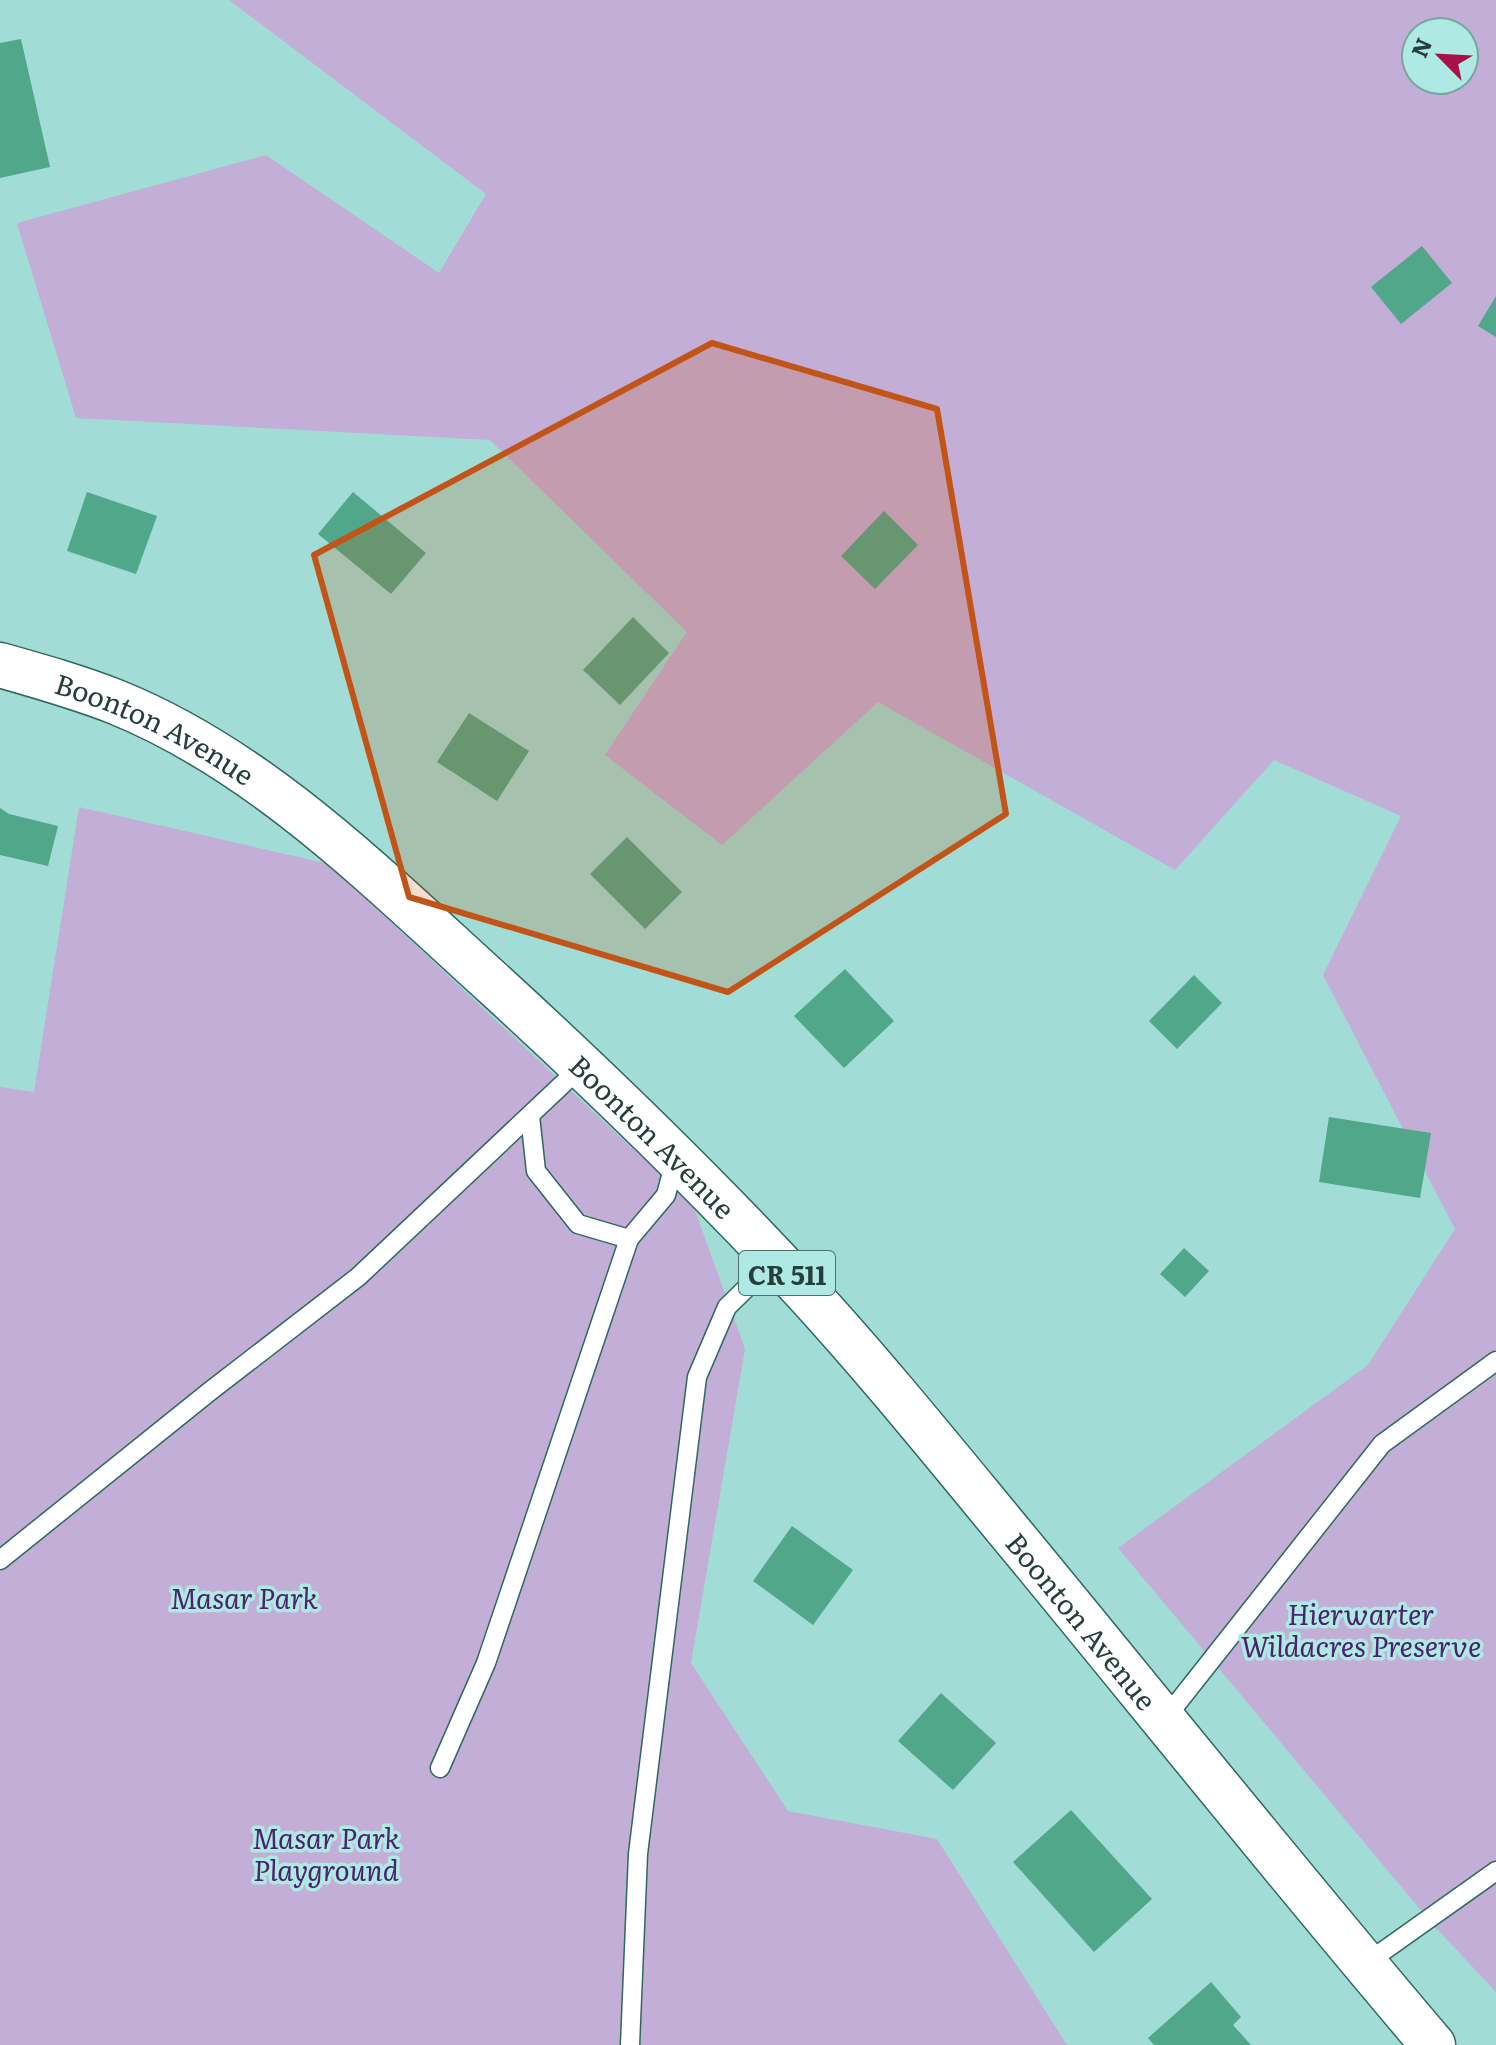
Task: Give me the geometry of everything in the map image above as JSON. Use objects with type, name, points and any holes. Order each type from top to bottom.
[{"type":"main road","name":"Boonton Avenue","points":[[0,665],[118,703],[182,735],[262,785],[337,842],[583,1065],[671,1175],[710,1190],[803,1289],[937,1444],[1433,2045]]},
{"type":"lane","points":[[0,1560],[358,1277],[583,1065]]},
{"type":"lane","points":[[530,1116],[536,1171],[578,1224],[629,1239]]},
{"type":"lane","points":[[440,1768],[486,1663],[629,1239],[671,1175]]},
{"type":"lane","points":[[630,2045],[638,1854],[697,1377],[727,1307],[774,1261]]},
{"type":"lane","points":[[1164,1720],[1382,1444],[1496,1361]]},
{"type":"lane","points":[[1365,1964],[1496,1871]]},
{"type":"highlighted area","points":[[712,343],[937,409],[1006,814],[728,992],[409,897],[314,555]]},
{"type":"green space","name":"Hierwarter Wildacres Preserve","points":[[229,0],[1496,0],[1496,1992],[1435,1927],[1118,1548],[1368,1365],[1455,1229],[1323,975],[1401,816],[1274,760],[1175,870],[878,702],[722,845],[605,755],[687,632],[490,440],[76,418],[17,223],[266,155],[439,273],[486,194]]},
{"type":"green space","points":[[79,807],[329,864],[693,1205],[745,1349],[691,1663],[788,1811],[937,1839],[1067,2045],[0,2045],[0,1087],[34,1092]]},
{"type":"building","points":[[21,39],[50,167],[0,178],[0,43]]},
{"type":"building","points":[[1422,246],[1452,283],[1401,324],[1371,287]]},
{"type":"building","points":[[1496,296],[1496,337],[1478,326]]},
{"type":"building","points":[[87,492],[157,516],[136,574],[67,551]]},
{"type":"building","points":[[353,492],[426,553],[391,594],[318,534]]},
{"type":"building","points":[[884,511],[918,545],[875,589],[841,556]]},
{"type":"building","points":[[633,617],[669,653],[620,705],[583,670]]},
{"type":"building","points":[[469,713],[529,751],[497,801],[437,762]]},
{"type":"building","points":[[0,808],[9,814],[58,826],[48,866],[0,855]]},
{"type":"building","points":[[627,837],[682,892],[645,929],[590,874]]},
{"type":"building","points":[[845,969],[894,1021],[844,1068],[794,1016]]},
{"type":"building","points":[[1194,975],[1222,1003],[1177,1049],[1149,1021]]},
{"type":"building","points":[[1329,1117],[1431,1133],[1420,1198],[1319,1182]]},
{"type":"building","points":[[1184,1248],[1209,1271],[1185,1297],[1160,1274]]},
{"type":"building","points":[[792,1526],[853,1570],[813,1625],[753,1581]]},
{"type":"building","points":[[941,1693],[996,1743],[953,1790],[898,1741]]},
{"type":"building","points":[[1071,1810],[1152,1899],[1094,1952],[1013,1862]]},
{"type":"building","points":[[1211,1982],[1241,2017],[1233,2025],[1251,2045],[1154,2045],[1148,2038]]},
{"type":"park label","name":"Masar Park","points":[[244,1597]]},
{"type":"park label","name":"Masar Park Playground","points":[[326,1853]]}]
